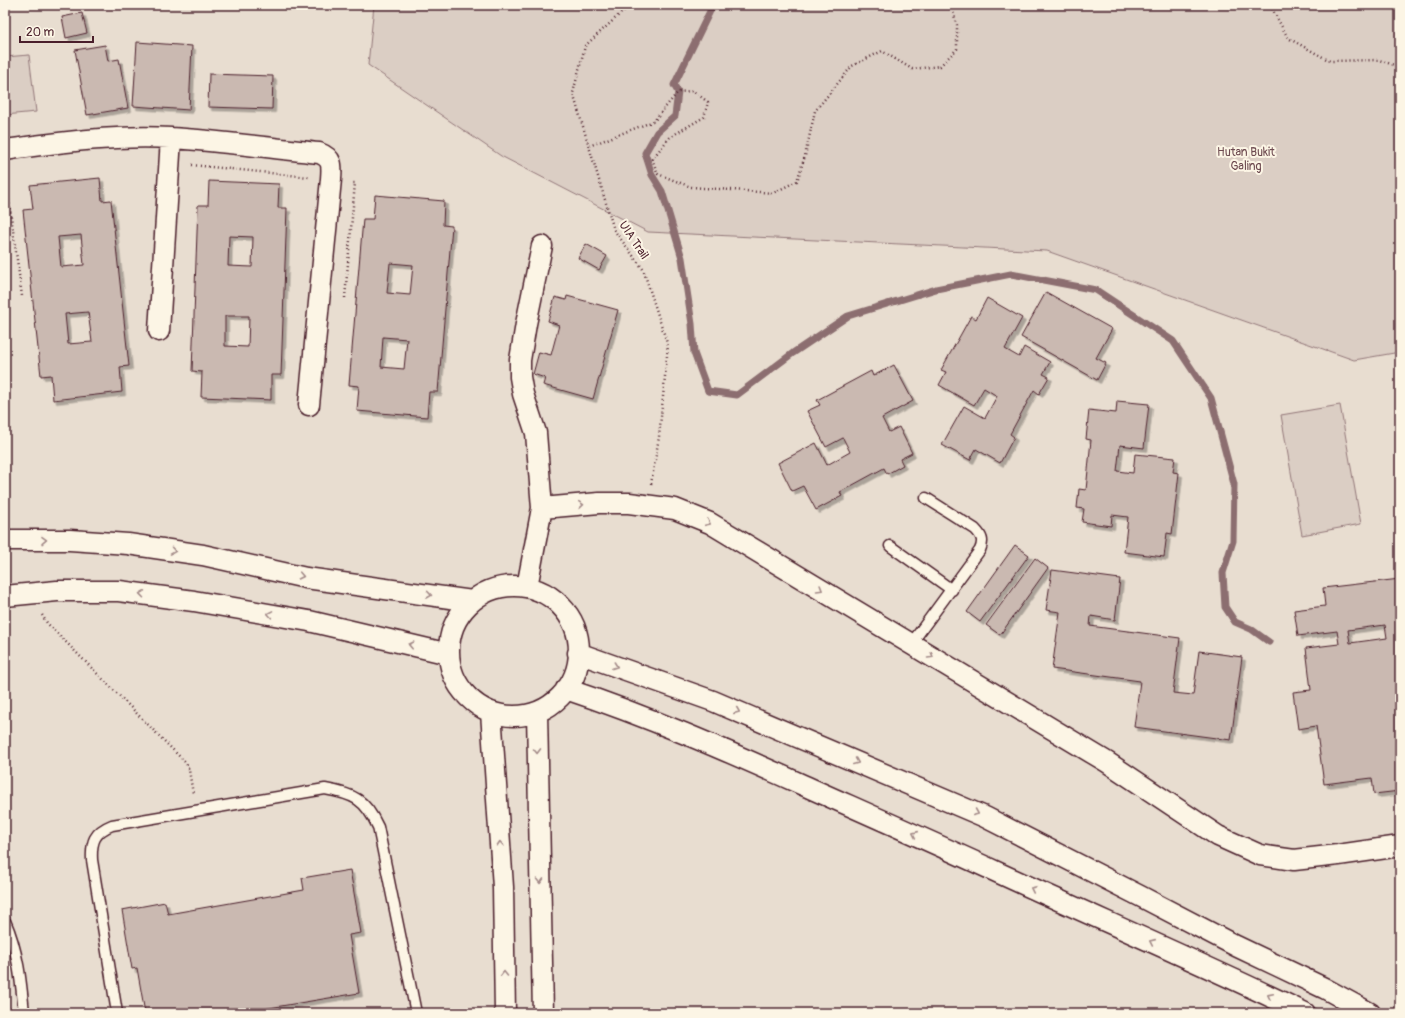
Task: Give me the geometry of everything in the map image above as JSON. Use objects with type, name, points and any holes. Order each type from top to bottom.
[{"type":"street","points":[[5,150],[37,145],[109,138],[171,138],[319,153],[325,155],[332,164],[331,180],[309,405]]},
{"type":"street","points":[[159,331],[168,164],[171,138]]},
{"type":"street","points":[[527,587],[542,508],[536,433],[523,394],[520,366],[526,324],[542,246]]},
{"type":"street","points":[[542,508],[599,503],[629,503],[674,509],[710,523],[1107,762],[1218,836],[1260,855],[1294,860],[1400,846]]},
{"type":"street","points":[[5,540],[70,540],[128,544],[203,555],[306,578],[472,601]]},
{"type":"street","points":[[512,586],[527,587],[542,592],[554,600],[564,611],[572,624],[577,638],[577,666],[566,689],[553,702],[537,712],[522,716],[506,715],[491,712],[478,705],[466,695],[458,683],[452,669],[449,654],[450,639],[454,625],[461,612],[472,601],[484,593],[498,588],[512,586]]},
{"type":"street","points":[[5,596],[57,591],[119,591],[194,601],[309,621],[449,654]]},
{"type":"street","points":[[578,653],[713,701],[985,817],[1236,946],[1324,988],[1370,1013]]},
{"type":"street","points":[[566,689],[613,704],[735,754],[939,845],[1305,1013]]},
{"type":"street","points":[[491,712],[503,887],[505,1013]]},
{"type":"street","points":[[537,712],[543,1013]]},
{"type":"lane","points":[[911,644],[952,590],[983,544],[983,538],[975,529],[926,498]]},
{"type":"lane","points":[[890,546],[952,590]]},
{"type":"lane","points":[[117,1013],[91,848],[96,836],[102,829],[112,825],[325,789],[344,792],[357,799],[370,811],[378,827],[416,1013]]},
{"type":"lane","points":[[5,921],[12,938],[21,978],[24,1013]]},
{"type":"path","name":"UIA Trail","points":[[630,5],[585,46],[573,93],[614,230],[643,269],[668,346],[659,437],[647,506]]},
{"type":"path","points":[[589,146],[654,121],[678,92],[693,91],[708,102],[704,117],[670,137],[652,158],[658,174],[692,187],[773,193],[797,181],[805,156],[815,110],[852,66],[882,51],[912,69],[940,66],[957,49],[957,26],[951,5]]},
{"type":"path","points":[[1270,5],[1288,38],[1330,61],[1379,60],[1400,67]]},
{"type":"path","points":[[168,164],[355,183],[345,298]]},
{"type":"path","points":[[5,172],[22,296]]},
{"type":"path","points":[[35,593],[42,614],[47,622],[186,763],[189,770],[195,811]]},
{"type":"shaded area","points":[[5,5],[374,5],[369,65],[501,156],[648,232],[1047,251],[1354,360],[1400,352],[1400,1013],[5,1013]]},
{"type":"green space","name":"Hutan Bukit Galing","points":[[374,5],[1400,5],[1400,352],[1354,360],[1047,251],[648,232],[501,156],[368,65]]},
{"type":"green space","points":[[29,55],[36,112],[5,115],[5,57]]},
{"type":"green space","points":[[1340,405],[1361,524],[1302,535],[1281,415]]},
{"type":"building","points":[[82,13],[87,33],[66,38],[62,17]]},
{"type":"building","points":[[137,42],[192,46],[189,110],[133,106]]},
{"type":"building","points":[[105,45],[108,61],[119,59],[128,108],[87,115],[75,50]]},
{"type":"building","points":[[209,74],[273,76],[272,109],[208,107]]},
{"type":"building","points":[[100,178],[102,201],[111,200],[129,366],[120,367],[122,392],[53,400],[51,375],[41,376],[23,210],[33,209],[30,185]],"holes":[[[81,235],[84,265],[61,267],[58,237]],[[88,312],[92,342],[68,344],[65,314]]]},
{"type":"building","points":[[209,181],[279,184],[278,208],[287,208],[281,375],[271,375],[271,400],[201,397],[202,372],[192,371],[198,205],[208,205]],"holes":[[[229,236],[253,237],[252,267],[228,266]],[[225,316],[249,316],[248,347],[225,346]]]},
{"type":"building","points":[[375,195],[444,201],[443,225],[452,226],[438,392],[429,392],[427,417],[357,411],[359,386],[349,385],[363,219],[373,219]],"holes":[[[390,263],[413,265],[410,295],[387,293]],[[383,337],[407,339],[404,369],[381,367]]]},
{"type":"building","points":[[586,244],[607,256],[599,270],[578,258]]},
{"type":"building","points":[[1046,292],[1112,329],[1096,358],[1106,363],[1097,380],[1021,337]]},
{"type":"building","points":[[567,296],[618,310],[593,399],[543,385],[545,378],[533,374],[539,352],[551,355],[559,325],[548,321],[555,297],[566,300]]},
{"type":"building","points":[[987,298],[1022,318],[1005,349],[1019,357],[1024,347],[1050,362],[1043,374],[1049,377],[1039,394],[1034,390],[1010,434],[1014,437],[1000,463],[976,449],[970,460],[942,445],[964,406],[985,418],[997,396],[984,388],[974,405],[939,385],[946,372],[941,370],[971,316],[976,319]]},
{"type":"building","points":[[894,365],[913,401],[882,418],[889,432],[899,427],[912,453],[900,459],[903,465],[887,474],[884,468],[840,492],[842,496],[816,510],[803,486],[792,491],[778,463],[816,443],[827,465],[850,452],[843,438],[826,447],[807,411],[820,405],[817,400],[871,371],[873,376]]},
{"type":"building","points":[[1117,401],[1149,404],[1144,448],[1120,445],[1117,471],[1133,473],[1135,454],[1175,458],[1173,472],[1179,473],[1172,534],[1167,533],[1164,557],[1124,552],[1128,517],[1112,515],[1111,526],[1082,522],[1084,509],[1077,508],[1079,489],[1086,490],[1091,440],[1086,439],[1089,410],[1116,413]]},
{"type":"building","points":[[1015,545],[1029,555],[980,622],[967,612]]},
{"type":"building","points":[[1035,558],[1048,568],[1000,635],[986,625]]},
{"type":"building","points":[[1052,570],[1120,579],[1115,620],[1091,616],[1090,626],[1180,638],[1173,693],[1193,695],[1199,651],[1242,657],[1231,740],[1134,727],[1140,681],[1052,669],[1060,612],[1046,610]]},
{"type":"building","points":[[1400,579],[1400,791],[1374,794],[1372,778],[1324,784],[1316,726],[1298,729],[1293,692],[1311,690],[1306,648],[1339,644],[1337,631],[1298,636],[1294,610],[1325,606],[1323,588]],"holes":[[[1385,625],[1387,638],[1350,643],[1348,630]]]},
{"type":"building","points":[[350,870],[361,933],[349,935],[359,993],[251,1011],[251,1013],[145,1013],[137,968],[132,969],[122,910],[165,902],[168,914],[304,890],[302,878]]},
{"type":"waterway","points":[[713,5],[674,85],[678,92],[675,116],[657,132],[645,153],[652,175],[662,191],[682,258],[692,324],[694,353],[708,391],[737,395],[793,353],[848,316],[936,289],[1011,274],[1096,290],[1173,341],[1211,398],[1234,484],[1233,541],[1223,573],[1225,607],[1235,622],[1251,629],[1269,642]]}]
